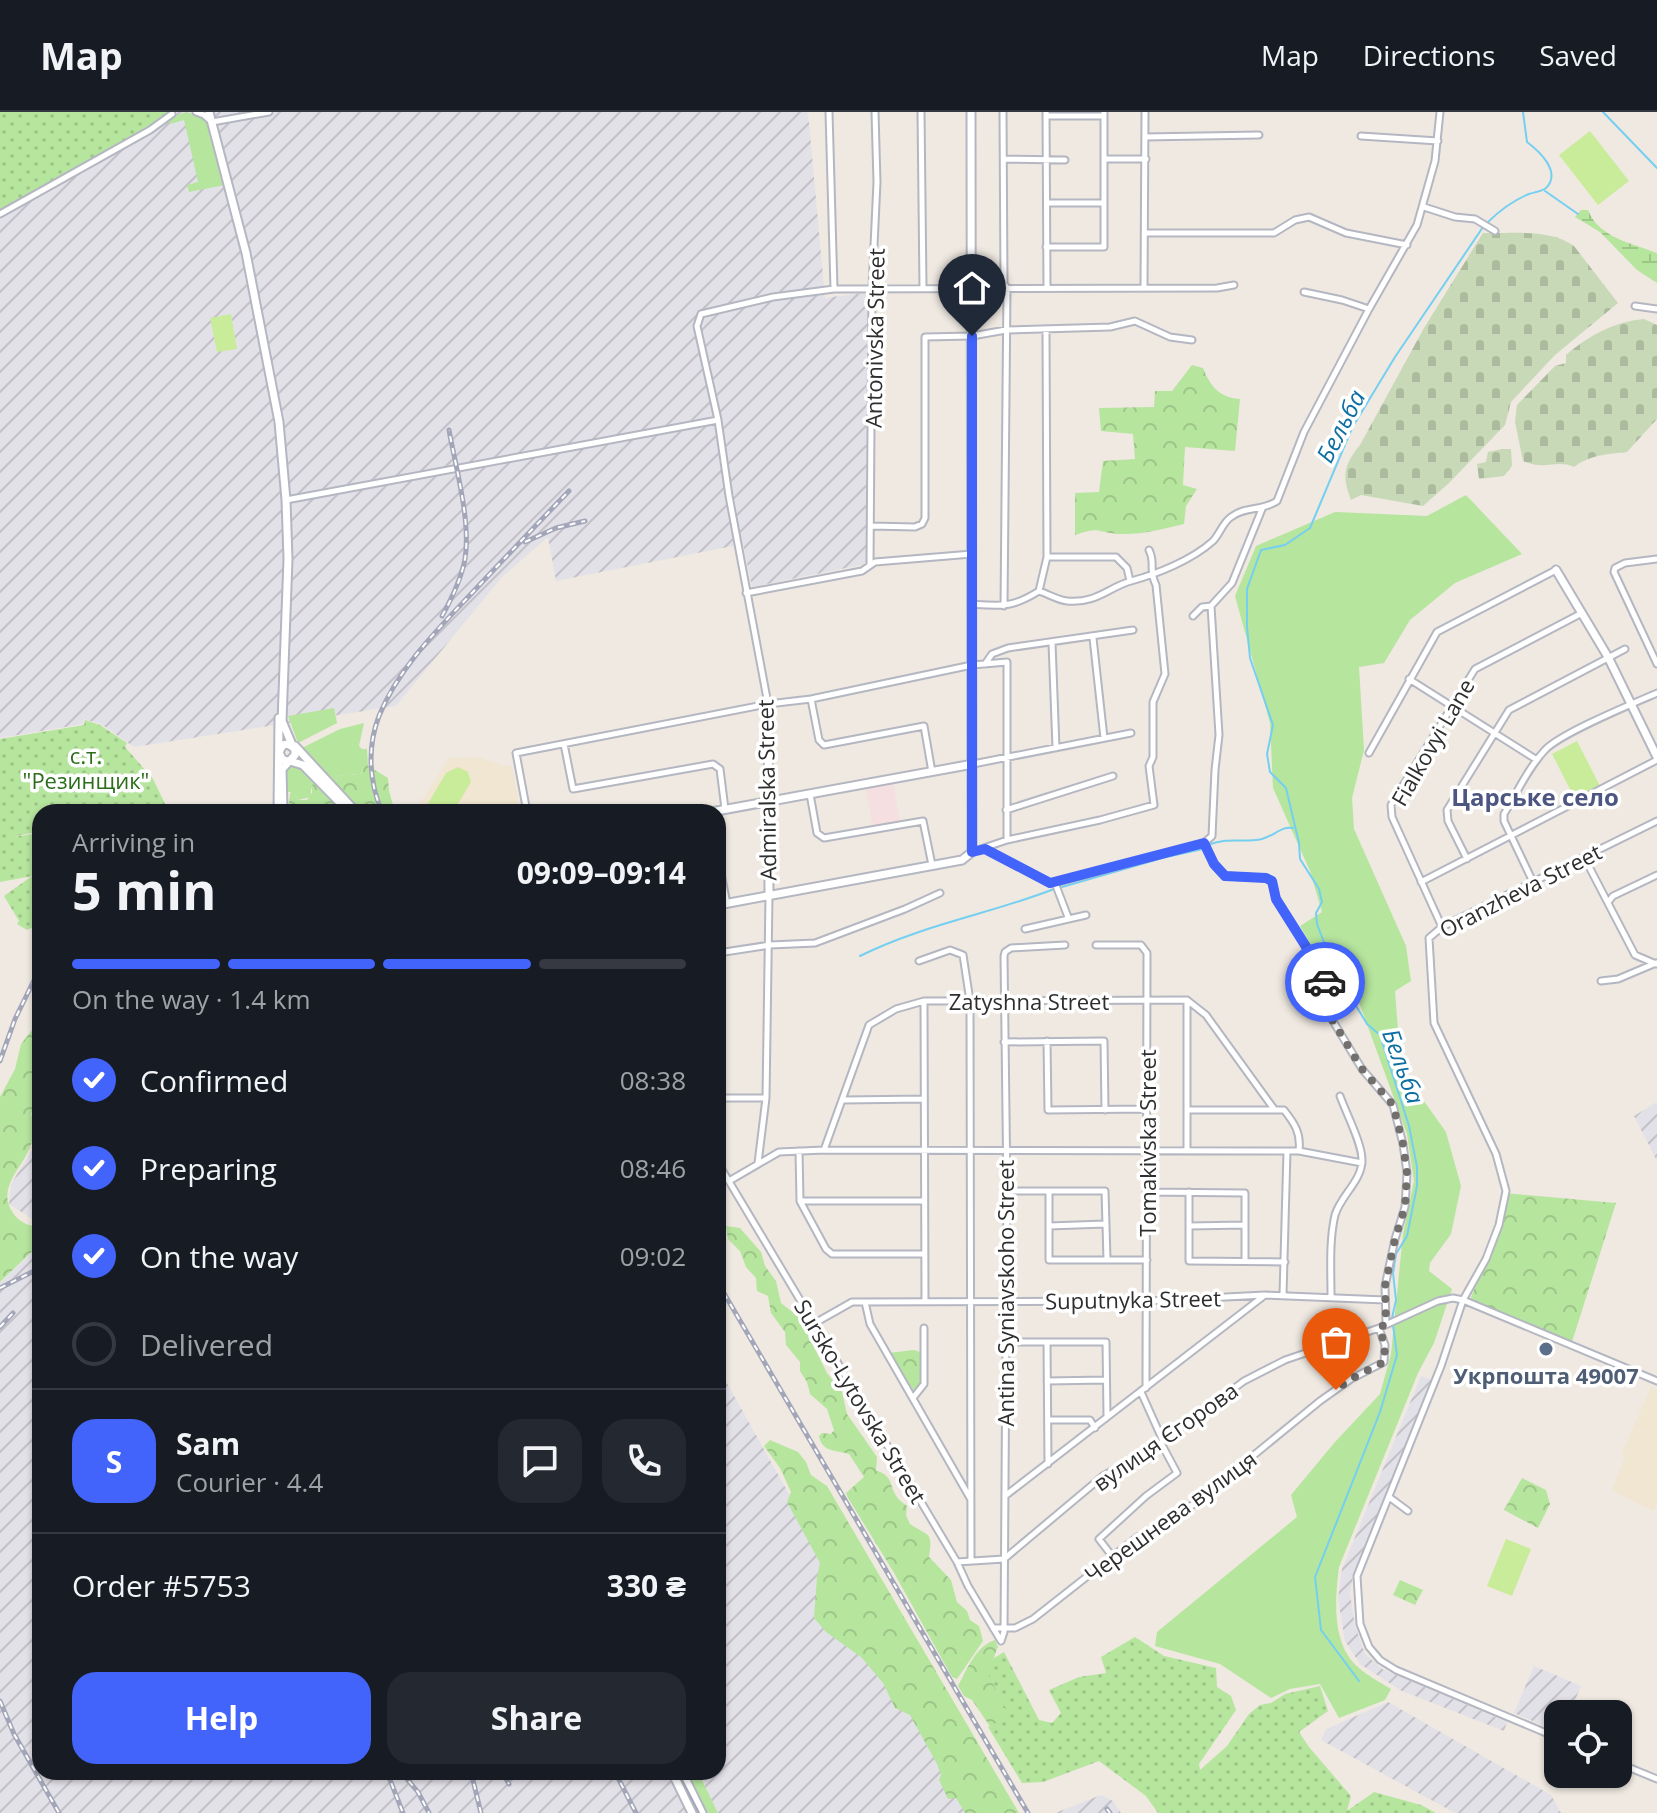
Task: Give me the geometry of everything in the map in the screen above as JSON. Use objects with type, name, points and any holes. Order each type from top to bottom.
[{"type":"street","points":[[196,112],[212,122]]},
{"type":"street","points":[[209,112],[258,310],[279,422],[288,559],[279,717],[280,804]]},
{"type":"street","points":[[212,122],[269,112]]},
{"type":"street","points":[[829,112],[834,289],[1217,288],[1234,285]]},
{"type":"street","name":"Antonivska Street","points":[[870,565],[872,288],[877,182],[875,112]]},
{"type":"street","points":[[921,112],[923,288]]},
{"type":"street","points":[[971,112],[972,852]]},
{"type":"street","points":[[1003,112],[1004,284],[1007,288],[1004,606]]},
{"type":"street","points":[[1144,287],[1145,112]]},
{"type":"street","points":[[1039,591],[1067,601],[1105,595],[1130,581],[1151,576],[1210,543],[1229,518],[1239,512],[1273,504],[1281,494],[1304,432],[1369,309],[1407,245],[1424,207],[1438,141],[1440,112]]},
{"type":"street","points":[[0,214],[175,113]]},
{"type":"street","points":[[1046,247],[1104,247],[1104,114],[1046,114],[1045,160],[1047,203],[1046,247],[1047,287]]},
{"type":"street","points":[[1145,137],[1259,135]]},
{"type":"street","points":[[1361,136],[1438,141]]},
{"type":"street","points":[[1004,159],[1065,160]]},
{"type":"street","points":[[1105,159],[1146,159]]},
{"type":"street","points":[[1047,203],[1104,203]]},
{"type":"street","points":[[1424,207],[1455,217],[1475,219],[1493,230]]},
{"type":"street","points":[[1145,233],[1274,233],[1295,220],[1309,217],[1346,233],[1407,245]]},
{"type":"street","name":"Admiralska Street","points":[[758,1164],[766,1098],[770,945],[768,704],[746,593],[718,420],[697,326],[699,317],[705,313],[773,297],[834,289]]},
{"type":"street","points":[[1304,292],[1369,309]]},
{"type":"street","points":[[1635,306],[1657,309]]},
{"type":"street","points":[[871,526],[915,527],[924,522],[925,337],[972,336],[1006,330],[1110,327],[1135,321],[1170,337],[1192,340]]},
{"type":"street","points":[[971,604],[1018,604],[1039,591],[1047,557],[1046,329]]},
{"type":"street","points":[[286,500],[718,420]]},
{"type":"street","points":[[1193,616],[1202,607],[1211,606],[1232,583],[1262,509]]},
{"type":"street","points":[[726,899],[727,904],[962,860],[972,852],[1007,840],[1154,805],[1149,766],[1153,757],[1153,702],[1165,674],[1156,585],[1151,576],[1152,556],[1149,550]]},
{"type":"street","points":[[746,593],[862,571],[875,562],[972,554]]},
{"type":"street","points":[[1047,557],[1116,557],[1127,568],[1130,581]]},
{"type":"street","points":[[1657,559],[1621,564],[1614,572],[1657,664]]},
{"type":"street","points":[[1369,753],[1432,639],[1442,628],[1556,570],[1608,657],[1657,759],[1421,882]]},
{"type":"street","points":[[1211,606],[1219,735],[1212,836],[1207,847],[1214,864],[1225,876],[1272,881],[1276,899],[1317,964],[1331,995],[1325,1008],[1362,1069],[1393,1105],[1407,1173],[1405,1207],[1393,1248],[1385,1300],[1388,1323]]},
{"type":"street","name":"Fialkovyi Lane","points":[[1442,927],[1392,817],[1391,805],[1475,669],[1583,613]]},
{"type":"street","points":[[985,664],[992,654],[1008,648],[1133,630]]},
{"type":"street","points":[[1093,638],[1104,738]]},
{"type":"street","points":[[1052,643],[1056,748]]},
{"type":"street","points":[[1467,859],[1448,821],[1447,810],[1509,710],[1625,649]]},
{"type":"street","points":[[526,804],[516,753],[768,704],[811,699],[972,665],[1007,662],[1007,840]]},
{"type":"street","points":[[1409,679],[1537,760]]},
{"type":"street","points":[[1533,882],[1504,814],[1537,760],[1550,745],[1657,693]]},
{"type":"street","points":[[811,699],[819,740],[824,745],[924,726],[932,772]]},
{"type":"street","points":[[281,700],[282,726],[287,737],[342,797]]},
{"type":"street","points":[[726,809],[1131,733]]},
{"type":"street","points":[[287,737],[349,804]]},
{"type":"street","points":[[564,744],[573,789],[713,764],[720,769],[724,804]]},
{"type":"street","points":[[278,755],[286,745],[294,748]]},
{"type":"street","points":[[280,804],[282,769],[295,755],[294,748]]},
{"type":"street","points":[[278,755],[303,765],[341,804]]},
{"type":"street","points":[[1006,810],[1113,776]]},
{"type":"street","points":[[810,794],[817,833],[824,838],[923,821],[932,865]]},
{"type":"street","name":"Oranzheva Street","points":[[1544,1732],[1396,1670],[1380,1660],[1369,1647],[1360,1624],[1357,1576],[1441,1366],[1463,1300],[1475,1283],[1491,1247],[1504,1209],[1506,1191],[1496,1154],[1434,1023],[1428,942],[1432,933],[1442,927],[1657,821]]},
{"type":"street","points":[[985,849],[1055,883],[1207,847]]},
{"type":"street","points":[[1584,857],[1635,955],[1656,963]]},
{"type":"street","points":[[1608,902],[1613,896],[1657,875]]},
{"type":"street","points":[[1055,883],[1068,917]]},
{"type":"street","points":[[726,954],[770,945],[815,943],[940,893]]},
{"type":"street","points":[[1025,929],[1086,915]]},
{"type":"street","name":"Antina Syniavskoho Street","points":[[1001,1641],[1004,1628],[1007,1191],[1004,956],[1011,948],[1065,945]]},
{"type":"street","name":"Tomakivska Street","points":[[1096,945],[1141,945],[1147,953],[1144,1390]]},
{"type":"street","name":"Antina Syniavskoho Street","points":[[919,961],[950,950],[963,955],[970,1001],[971,1560]]},
{"type":"street","points":[[1601,981],[1618,979],[1656,963]]},
{"type":"street","points":[[1187,1000],[1206,1015],[1278,1110],[1297,1128],[1299,1151]]},
{"type":"street","points":[[1187,1000],[1187,1151]]},
{"type":"street","name":"Zatyshna Street","points":[[824,1150],[869,1025],[896,1009],[924,1001],[1187,1000]]},
{"type":"street","points":[[924,1001],[925,1301]]},
{"type":"street","points":[[1047,1041],[1048,1110],[1147,1109]]},
{"type":"street","points":[[1004,1042],[1104,1041],[1105,1110]]},
{"type":"street","points":[[1331,1296],[1335,1217],[1340,1202],[1359,1176],[1362,1163],[1361,1152],[1340,1096]]},
{"type":"street","points":[[726,1098],[766,1098]]},
{"type":"street","points":[[843,1100],[924,1099]]},
{"type":"street","points":[[1187,1110],[1278,1110]]},
{"type":"street","points":[[729,1181],[779,1152],[824,1150],[1299,1151],[1362,1163]]},
{"type":"street","points":[[799,1151],[800,1201],[826,1249],[832,1254],[924,1254]]},
{"type":"street","points":[[1283,1295],[1287,1151]]},
{"type":"street","name":"Sursko-Lytovska Street","points":[[726,1176],[1001,1641]]},
{"type":"street","points":[[1007,1191],[1105,1191],[1107,1260]]},
{"type":"street","points":[[1049,1192],[1049,1260],[1147,1260]]},
{"type":"street","points":[[1146,1192],[1245,1193],[1245,1260]]},
{"type":"street","points":[[1189,1192],[1189,1261],[1285,1262]]},
{"type":"street","points":[[800,1201],[924,1201]]},
{"type":"street","points":[[1049,1226],[1105,1224]]},
{"type":"street","points":[[1189,1226],[1244,1225]]},
{"type":"street","points":[[1005,1496],[1265,1295]]},
{"type":"street","name":"Suputnyka Street","points":[[815,1323],[852,1302],[1147,1301],[1265,1295],[1385,1300]]},
{"type":"street","points":[[1463,1300],[1657,1381]]},
{"type":"street","name":"вулиця Єгорова","points":[[1004,1559],[1103,1476],[1162,1442],[1244,1381],[1285,1360],[1379,1328],[1438,1301],[1463,1300]]},
{"type":"street","points":[[865,1302],[870,1324],[971,1500]]},
{"type":"street","points":[[913,1398],[924,1384],[924,1328]]},
{"type":"street","name":"Черешнева вулиця","points":[[1004,1628],[1015,1628],[1033,1619],[1151,1527],[1194,1504],[1351,1379],[1384,1362],[1385,1345],[1379,1328]]},
{"type":"street","points":[[1006,1342],[1106,1342],[1107,1418]]},
{"type":"street","points":[[1047,1342],[1048,1464]]},
{"type":"street","points":[[1047,1381],[1106,1380]]},
{"type":"street","points":[[1112,1556],[1099,1539],[1146,1496],[1177,1473],[1162,1442],[1144,1390]]},
{"type":"street","points":[[1048,1420],[1090,1420],[1095,1428]]},
{"type":"street","points":[[1389,1497],[1408,1511]]},
{"type":"street","points":[[957,1562],[1004,1559]]},
{"type":"street","points":[[993,1628],[1004,1628]]},
{"type":"street","points":[[1632,1769],[1657,1779]]},
{"type":"street","points":[[676,1780],[692,1813]]},
{"type":"street","points":[[686,1780],[702,1813]]},
{"type":"shaded area","points":[[175,112],[808,112],[825,298],[869,292],[866,564],[752,587],[743,544],[556,581],[548,537],[502,577],[396,706],[134,747],[101,724],[84,719],[83,724],[0,738],[0,213]]},
{"type":"shaded area","points":[[478,757],[512,766],[519,804],[420,804],[449,758]]},
{"type":"shaded area","points":[[893,783],[900,822],[873,827],[866,788]]},
{"type":"shaded area","points":[[1657,1102],[1657,1161],[1634,1116]]},
{"type":"shaded area","points":[[32,1150],[32,1219],[9,1204],[11,1184]]},
{"type":"shaded area","points":[[32,1253],[32,1780],[726,1780],[726,1381],[967,1813],[0,1813],[0,1283]]},
{"type":"shaded area","points":[[1421,1376],[1432,1380],[1353,1576],[1350,1593],[1355,1626],[1365,1654],[1382,1669],[1507,1722],[1504,1731],[1402,1691],[1360,1664],[1345,1641],[1338,1599],[1342,1569]]},
{"type":"shaded area","points":[[1651,1387],[1657,1390],[1657,1503],[1653,1511],[1612,1490],[1625,1456],[1621,1455]]},
{"type":"shaded area","points":[[1534,1666],[1581,1686],[1575,1700],[1544,1700],[1544,1726],[1514,1713]]},
{"type":"shaded area","points":[[1388,1702],[1551,1795],[1561,1813],[1455,1813],[1321,1740],[1326,1729]]},
{"type":"shaded area","points":[[1101,1795],[1113,1801],[1121,1813],[1055,1813]]},
{"type":"green space","points":[[0,112],[172,112],[0,212]]},
{"type":"green space","points":[[186,112],[204,117],[211,124],[225,185],[189,192],[187,185],[198,182],[184,120],[170,124],[167,119]]},
{"type":"green space","points":[[1590,131],[1629,181],[1598,205],[1559,155]]},
{"type":"green space","points":[[1581,210],[1588,210],[1608,233],[1657,253],[1657,283],[1637,270],[1600,232],[1575,217]]},
{"type":"green space","points":[[1483,233],[1542,234],[1564,240],[1574,246],[1618,303],[1555,355],[1511,402],[1505,425],[1423,506],[1361,495],[1351,500],[1345,478],[1350,459],[1424,328]]},
{"type":"green space","points":[[231,314],[237,349],[217,352],[210,318]]},
{"type":"green space","points":[[1644,319],[1657,325],[1657,419],[1627,452],[1606,454],[1574,467],[1523,461],[1515,422],[1517,405],[1555,366],[1566,363],[1566,355],[1584,341],[1612,326]]},
{"type":"green space","points":[[1192,365],[1203,368],[1221,393],[1240,399],[1235,451],[1185,447],[1183,485],[1197,489],[1186,506],[1184,524],[1135,534],[1094,530],[1075,535],[1075,493],[1099,492],[1103,461],[1135,459],[1133,434],[1101,431],[1099,408],[1154,407],[1155,391],[1172,391]]},
{"type":"green space","points":[[1511,449],[1512,466],[1504,476],[1479,479],[1477,464],[1486,462],[1488,452]]},
{"type":"green space","points":[[1466,495],[1522,554],[1455,583],[1410,620],[1384,663],[1359,667],[1364,750],[1352,798],[1354,829],[1406,946],[1411,981],[1395,991],[1401,1069],[1446,1132],[1461,1186],[1451,1234],[1430,1263],[1429,1271],[1452,1289],[1434,1343],[1418,1373],[1339,1567],[1336,1607],[1344,1647],[1359,1668],[1391,1689],[1385,1700],[1339,1718],[1320,1684],[1290,1689],[1271,1698],[1220,1664],[1155,1646],[1157,1632],[1297,1517],[1291,1495],[1380,1394],[1391,1354],[1403,1234],[1414,1181],[1407,1134],[1352,983],[1335,986],[1300,926],[1322,912],[1310,871],[1273,788],[1270,723],[1235,596],[1256,546],[1335,512],[1427,516]]},
{"type":"green space","points":[[334,708],[337,723],[298,743],[288,716]]},
{"type":"green space","name":"с.т. \"Резинщик\"","points":[[85,720],[100,725],[127,743],[125,747],[153,779],[165,804],[32,804],[32,833],[13,837],[32,834],[32,876],[0,882],[0,739],[84,725]]},
{"type":"green space","points":[[364,723],[359,746],[365,768],[360,774],[338,776],[335,784],[300,749],[340,729]]},
{"type":"green space","points":[[1577,741],[1600,786],[1575,799],[1552,754]]},
{"type":"green space","points":[[362,749],[367,749],[368,766],[388,778],[393,804],[354,804],[335,784],[338,776],[362,772]]},
{"type":"green space","points":[[290,764],[304,769],[317,783],[311,789],[311,797],[298,800],[294,792],[284,792],[284,769]]},
{"type":"green space","points":[[458,767],[468,772],[471,782],[458,804],[428,804],[446,773]]},
{"type":"green space","points":[[317,783],[336,804],[289,804],[290,793],[294,791],[298,800],[307,800],[312,793],[312,785]]},
{"type":"green space","name":"с.т. \"Резинщик\"","points":[[32,876],[32,928],[27,930],[17,924],[19,921],[4,896]]},
{"type":"green space","points":[[32,1030],[32,1142],[12,1178],[7,1198],[17,1218],[32,1225],[32,1252],[0,1282],[0,1097],[15,1069],[21,1044]]},
{"type":"green space","points":[[1505,1193],[1616,1203],[1572,1342],[1470,1300],[1491,1247]]},
{"type":"green space","points":[[726,1226],[740,1228],[761,1252],[765,1266],[776,1281],[781,1303],[799,1317],[827,1373],[842,1392],[847,1414],[877,1457],[876,1470],[889,1479],[898,1498],[907,1506],[906,1515],[910,1524],[930,1539],[929,1557],[951,1580],[957,1602],[967,1611],[970,1620],[979,1626],[983,1641],[957,1679],[952,1677],[848,1498],[846,1493],[864,1477],[849,1454],[830,1450],[823,1445],[819,1436],[822,1433],[831,1434],[834,1430],[827,1409],[810,1394],[800,1371],[800,1362],[786,1345],[785,1332],[771,1313],[768,1296],[757,1291],[756,1278],[746,1267],[740,1251],[728,1239]]},
{"type":"green space","points":[[920,1352],[921,1381],[914,1391],[888,1353]]},
{"type":"green space","points":[[770,1440],[798,1452],[811,1475],[827,1486],[1019,1813],[965,1813],[956,1798],[948,1799],[939,1780],[941,1775],[937,1764],[910,1715],[895,1708],[883,1683],[861,1657],[826,1632],[814,1618],[820,1563],[787,1502],[791,1492],[780,1468],[764,1446]]},
{"type":"green space","points":[[1522,1478],[1546,1490],[1550,1504],[1538,1528],[1504,1510]]},
{"type":"green space","points":[[1506,1539],[1531,1549],[1512,1596],[1487,1586]]},
{"type":"green space","points":[[1400,1580],[1423,1590],[1415,1605],[1393,1595]]},
{"type":"green space","points":[[1135,1637],[1164,1656],[1216,1668],[1217,1687],[1231,1696],[1236,1710],[1199,1764],[1200,1770],[1227,1746],[1249,1714],[1260,1705],[1271,1703],[1285,1694],[1320,1686],[1328,1711],[1299,1732],[1351,1796],[1347,1811],[1374,1792],[1421,1805],[1436,1813],[1158,1813],[1146,1796],[1099,1761],[1043,1782],[1022,1783],[988,1727],[1009,1716],[989,1676],[991,1660],[1004,1652],[1039,1720],[1052,1723],[1061,1713],[1049,1690],[1079,1677],[1106,1673],[1101,1657]]},
{"type":"green space","points":[[995,1640],[998,1647],[995,1673],[1011,1719],[991,1728],[958,1686],[977,1653]]},
{"type":"green space","points":[[690,1780],[702,1780],[718,1813],[706,1813]]},
{"type":"waterway","name":"Бельба","points":[[1487,223],[1512,203],[1546,188],[1550,182],[1547,162],[1527,142],[1523,112]]},
{"type":"waterway","points":[[1603,112],[1657,168]]},
{"type":"waterway","points":[[1545,191],[1578,214]]},
{"type":"waterway","name":"Бельба","points":[[1359,1681],[1321,1630],[1315,1577],[1380,1412],[1397,1355],[1392,1318],[1396,1300],[1393,1273],[1396,1254],[1407,1236],[1417,1186],[1417,1167],[1409,1126],[1380,1035],[1367,1024],[1349,994],[1346,979],[1330,958],[1317,924],[1316,913],[1322,902],[1319,889],[1300,859],[1286,788],[1270,772],[1267,754],[1273,725],[1250,658],[1247,589],[1261,550],[1285,545],[1310,528],[1352,428],[1395,357],[1483,227]]},
{"type":"waterway","points":[[1208,845],[1222,841],[1262,839],[1285,828],[1293,828]]},
{"type":"waterway","points":[[1062,887],[1203,849]]},
{"type":"waterway","points":[[860,956],[907,936],[1054,889]]},
{"type":"tram line","points":[[682,1780],[699,1813]]},
{"type":"railway","points":[[442,616],[461,574],[466,544],[462,495],[449,430]]},
{"type":"railway","points":[[379,804],[372,777],[371,752],[379,716],[397,682],[432,636],[569,491]]},
{"type":"railway","points":[[525,542],[556,528],[585,521]]},
{"type":"railway","points":[[0,1061],[32,984]]},
{"type":"railway","points":[[0,1288],[32,1272]]},
{"type":"railway","points":[[726,1297],[1028,1813]]},
{"type":"railway","points":[[0,1327],[13,1313]]},
{"type":"railway","points":[[0,1701],[32,1766]]},
{"type":"railway","points":[[40,1780],[59,1813]]},
{"type":"railway","points":[[390,1780],[403,1813]]},
{"type":"railway","points":[[408,1780],[429,1813]]},
{"type":"railway","points":[[473,1780],[481,1813]]},
{"type":"railway","points":[[507,1780],[509,1784]]},
{"type":"railway","points":[[619,1780],[636,1813]]},
{"type":"railway","points":[[1107,1809],[1110,1813]]},
{"type":"way so far","points":[[1325,982],[1331,995],[1325,1008],[1362,1069],[1393,1105],[1407,1173],[1405,1207],[1385,1286],[1386,1324],[1379,1328],[1385,1345],[1384,1362],[1336,1390]]},
{"type":"place","name":"Укрпошта 49007","points":[[1546,1349]]},
{"type":"district","name":"Царське село","points":[[1535,796]]},
{"type":"route","points":[[972,336],[972,852],[985,849],[1055,883],[1204,843],[1214,864],[1225,876],[1272,881],[1284,915],[1294,926],[1325,982]]}]
